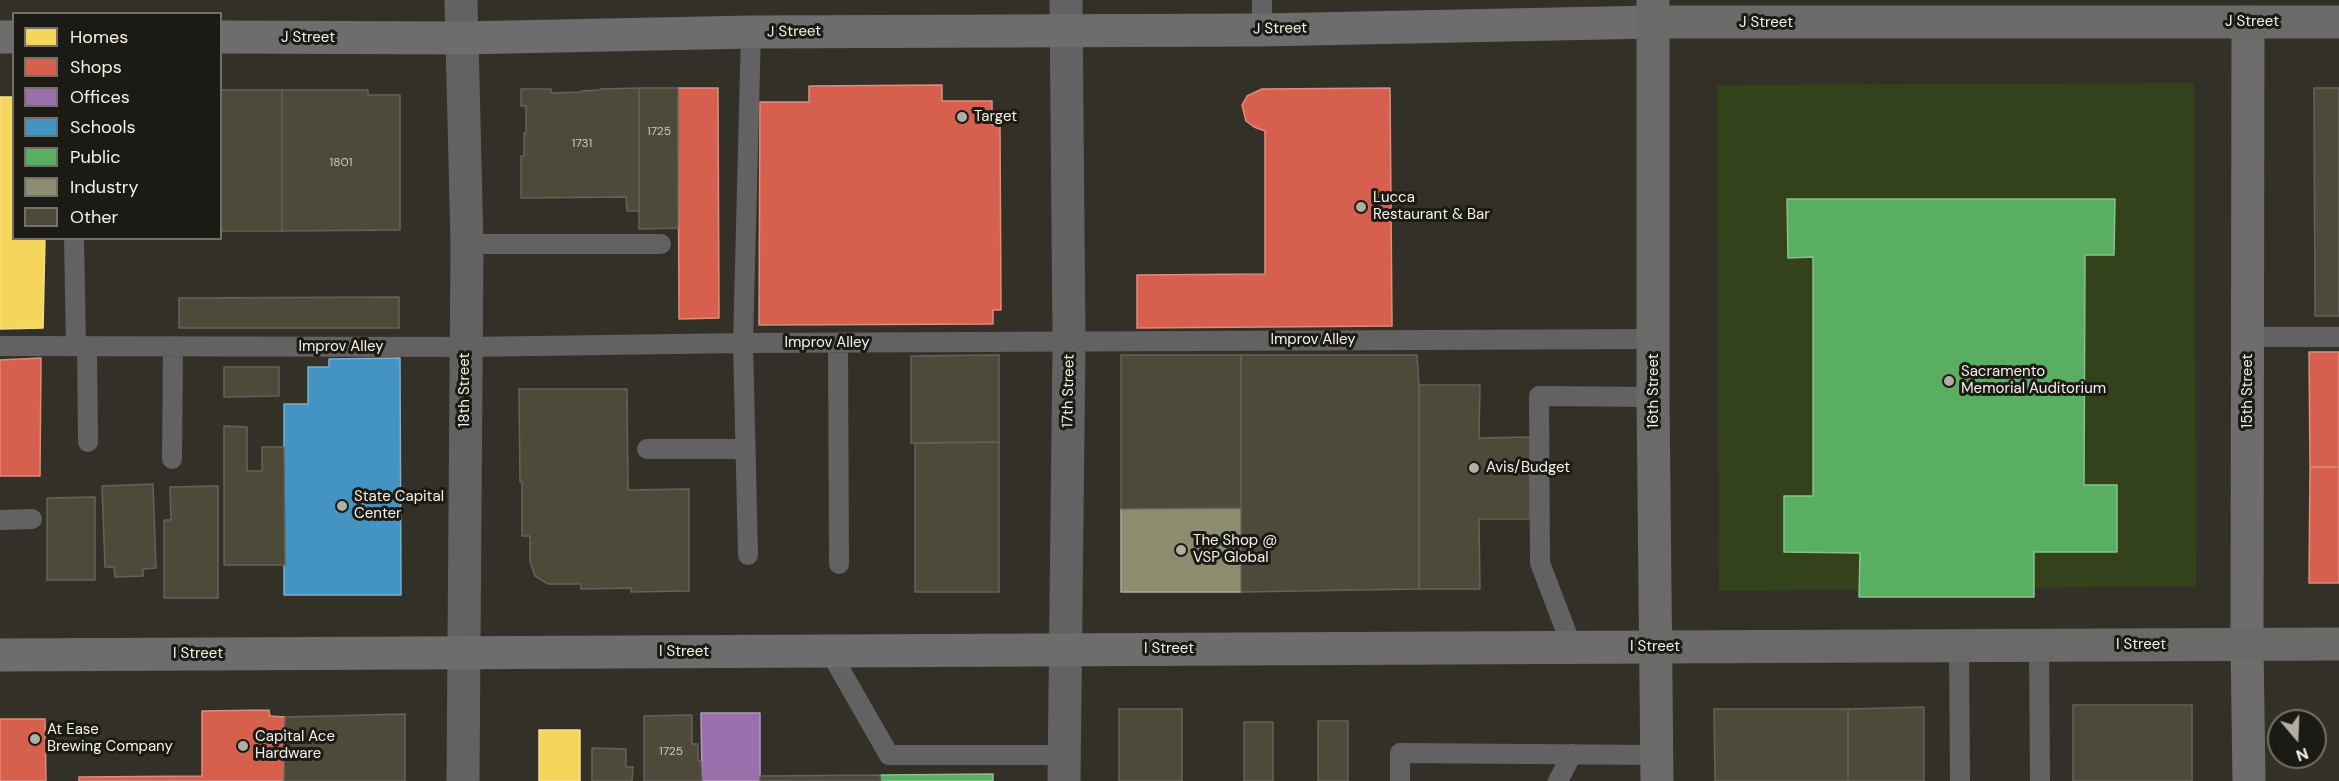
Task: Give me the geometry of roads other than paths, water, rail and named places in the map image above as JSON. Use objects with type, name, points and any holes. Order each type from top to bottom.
[{"type":"main road","name":"J Street","points":[[222,38],[461,38],[751,32],[1066,15],[1653,11],[2248,11],[2339,22]]},
{"type":"main road","name":"16th Street","points":[[1653,11],[1653,397],[1657,768]]},
{"type":"main road","name":"15th Street","points":[[2248,11],[2247,644],[2249,781]]},
{"type":"main road","name":"I Street","points":[[0,656],[2339,644]]},
{"type":"street","name":"18th Street","points":[[460,0],[467,244],[463,781]]},
{"type":"street","name":"17th Street","points":[[1064,768],[1069,342],[1066,15]]},
{"type":"lane","points":[[748,555],[743,343],[751,32]]},
{"type":"lane","points":[[74,240],[88,442]]},
{"type":"lane","points":[[467,244],[661,244]]},
{"type":"lane","points":[[2248,337],[2339,337]]},
{"type":"lane","name":"Improv Alley","points":[[0,346],[465,347],[743,343],[1653,339]]},
{"type":"lane","points":[[838,343],[839,564]]},
{"type":"lane","points":[[172,459],[173,346]]},
{"type":"lane","points":[[1572,647],[1540,562],[1539,396],[1653,397]]},
{"type":"lane","points":[[647,449],[746,449]]},
{"type":"lane","points":[[0,520],[32,519]]},
{"type":"lane","points":[[1959,645],[1960,781]]},
{"type":"lane","points":[[2039,645],[2040,781]]},
{"type":"lane","points":[[830,652],[889,755],[1064,768]]},
{"type":"lane","points":[[1400,781],[1400,753],[1572,754],[1657,768]]},
{"type":"lane","points":[[1558,781],[1572,754]]},
{"type":"place","name":"Target","points":[[962,117]]},
{"type":"place","name":"Lucca Restaurant & Bar","points":[[1361,207]]},
{"type":"place","name":"Sacramento Memorial Auditorium","points":[[1949,381]]},
{"type":"place","name":"Avis/Budget","points":[[1474,468]]},
{"type":"place","name":"State Capital Center","points":[[342,506]]},
{"type":"place","name":"The Shop @ VSP Global","points":[[1181,550]]},
{"type":"place","name":"At Ease Brewing Company","points":[[35,739]]},
{"type":"place","name":"Capital Ace Hardware","points":[[243,746]]}]
